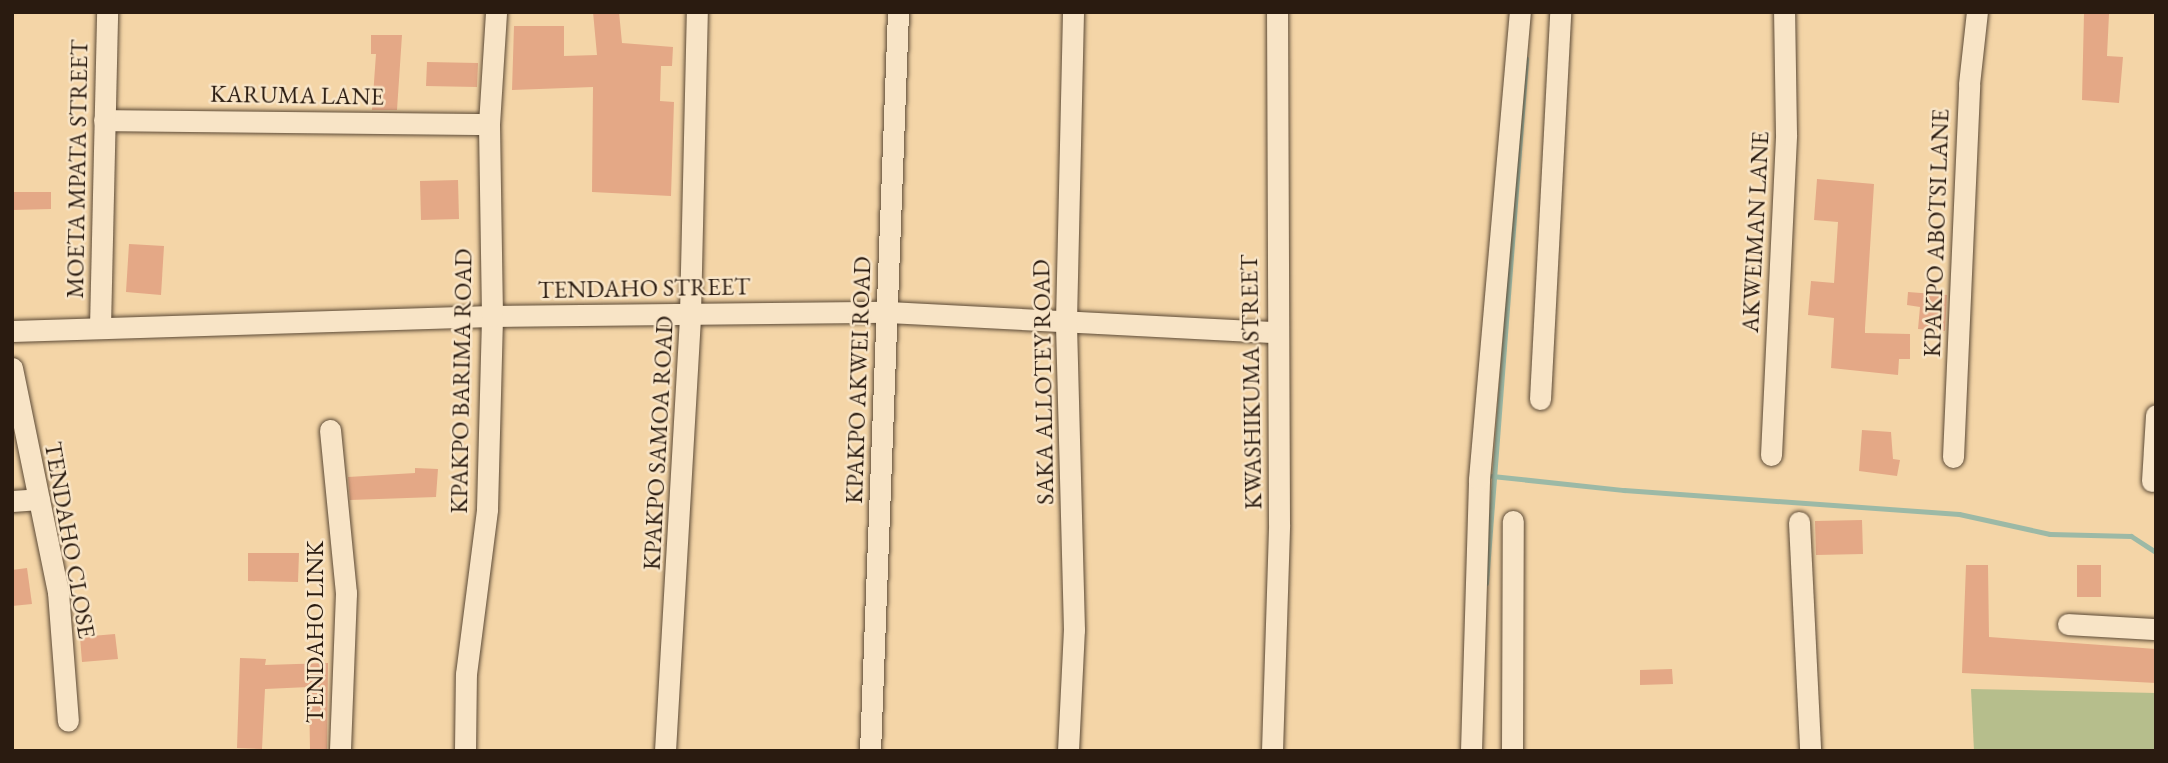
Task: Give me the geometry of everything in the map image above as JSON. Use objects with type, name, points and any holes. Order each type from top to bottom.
[{"type":"street","name":"MOETA MPATA STREET","points":[[100,327],[107,12]]},
{"type":"street","name":"KPAKPO BARIMA ROAD","points":[[465,751],[466,674],[486,509],[492,316],[489,124],[496,12]]},
{"type":"street","name":"KPAKPO SAMOA ROAD","points":[[666,751],[690,314],[697,12]]},
{"type":"street","name":"KPAKPO AKWEI ROAD","points":[[870,751],[898,12]]},
{"type":"street","name":"SAKA ALLOTEY ROAD","points":[[1068,751],[1074,630],[1066,321],[1073,12]]},
{"type":"street","name":"KWASHIKUMA STREET","points":[[1272,751],[1279,524],[1276,332],[1277,12]]},
{"type":"street","points":[[1471,751],[1479,479],[1520,12]]},
{"type":"street","points":[[1540,399],[1560,12]]},
{"type":"street","name":"AKWEIMAN LANE","points":[[1771,455],[1786,134],[1784,12]]},
{"type":"street","name":"KPAKPO ABOTSI LANE","points":[[1953,457],[1969,84],[1978,12]]},
{"type":"street","name":"KARUMA LANE","points":[[104,120],[489,124]]},
{"type":"street","name":"TENDAHO STREET","points":[[12,331],[492,316],[888,312],[1276,332]]},
{"type":"street","name":"TENDAHO CLOSE","points":[[12,368],[58,592],[68,722]]},
{"type":"street","points":[[2152,481],[2156,415]]},
{"type":"street","name":"TENDAHO LINK","points":[[330,430],[346,593],[340,751]]},
{"type":"street","points":[[12,501],[39,499]]},
{"type":"street","points":[[1512,751],[1513,521]]},
{"type":"street","points":[[1799,522],[1810,751]]},
{"type":"street","points":[[2068,624],[2156,629]]},
{"type":"green space","points":[[1971,689],[2156,693],[2156,751],[1974,751]]},
{"type":"building","points":[[593,12],[619,12],[622,43],[673,47],[672,66],[661,66],[660,101],[674,102],[671,196],[592,192],[593,87],[512,90],[514,26],[564,26],[564,56],[597,55]]},
{"type":"building","points":[[2084,13],[2109,14],[2107,56],[2123,57],[2119,103],[2082,100]]},
{"type":"building","points":[[371,35],[402,35],[397,110],[372,110],[376,54],[371,54]]},
{"type":"building","points":[[427,62],[478,63],[477,87],[426,86]]},
{"type":"building","points":[[1817,179],[1874,184],[1865,333],[1910,334],[1910,359],[1899,359],[1898,375],[1831,368],[1834,318],[1808,315],[1811,281],[1834,283],[1838,222],[1814,220]]},
{"type":"building","points":[[458,180],[459,219],[421,220],[420,181]]},
{"type":"building","points":[[12,192],[51,192],[51,209],[12,210]]},
{"type":"building","points":[[129,244],[164,246],[161,295],[126,292]]},
{"type":"building","points":[[1908,292],[1947,295],[1945,331],[1918,329],[1920,307],[1907,305]]},
{"type":"building","points":[[1862,430],[1891,432],[1893,459],[1900,460],[1897,476],[1859,471]]},
{"type":"building","points":[[415,468],[438,469],[436,497],[350,500],[348,477],[415,473]]},
{"type":"building","points":[[1862,520],[1863,554],[1816,555],[1815,521]]},
{"type":"building","points":[[248,553],[299,553],[298,582],[248,581]]},
{"type":"building","points":[[1966,565],[1988,565],[1989,637],[2156,649],[2156,683],[1962,673]]},
{"type":"building","points":[[2077,565],[2101,565],[2101,597],[2077,597]]},
{"type":"building","points":[[27,568],[32,604],[12,606],[12,570]]},
{"type":"building","points":[[115,634],[118,659],[82,662],[80,637]]},
{"type":"building","points":[[240,658],[266,659],[265,665],[328,663],[327,751],[310,751],[309,687],[265,689],[262,749],[237,748]]},
{"type":"building","points":[[1672,669],[1673,684],[1640,685],[1640,670]]},
{"type":"waterway","points":[[1486,583],[1526,59]]},
{"type":"waterway","points":[[1492,476],[1624,490],[1959,514],[2050,534],[2131,536],[2156,552]]}]
